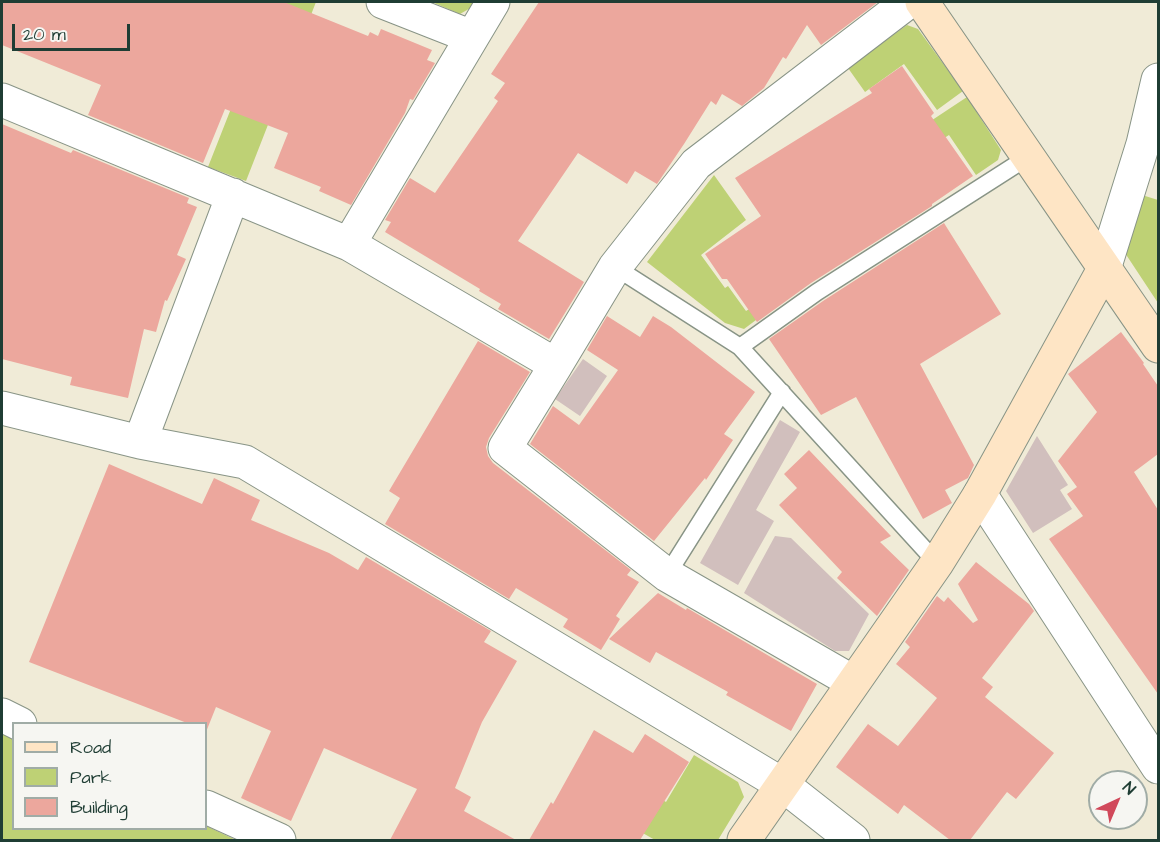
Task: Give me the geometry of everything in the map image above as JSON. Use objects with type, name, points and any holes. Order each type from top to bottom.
[{"type":"street","points":[[383,2],[472,37]]},
{"type":"street","points":[[350,244],[493,2]]},
{"type":"street","points":[[853,682],[667,575],[506,448],[615,267],[696,164],[908,2]]},
{"type":"street","points":[[922,2],[1158,346]]},
{"type":"street","points":[[744,840],[937,563],[980,494],[1104,269],[1151,146],[1158,80]]},
{"type":"street","points":[[2,100],[350,244],[556,365]]},
{"type":"street","points":[[140,442],[233,195]]},
{"type":"street","points":[[2,408],[140,442],[245,462],[783,785],[852,840]]},
{"type":"street","points":[[980,494],[1158,767]]},
{"type":"street","points":[[2,715],[18,722]]},
{"type":"street","points":[[207,807],[279,840]]},
{"type":"lane","points":[[740,347],[818,292],[1028,157]]},
{"type":"lane","points":[[615,267],[740,347],[937,563]]},
{"type":"lane","points":[[667,575],[782,392]]},
{"type":"shaded area","points":[[583,359],[607,376],[580,416],[555,399]]},
{"type":"shaded area","points":[[780,420],[800,432],[756,510],[774,521],[738,585],[700,563]]},
{"type":"shaded area","points":[[1037,436],[1068,485],[1060,490],[1072,509],[1033,533],[1006,491]]},
{"type":"shaded area","points":[[775,536],[791,538],[869,614],[849,651],[835,651],[744,593]]},
{"type":"green space","points":[[273,2],[316,2],[246,181],[208,167]]},
{"type":"green space","points":[[432,2],[477,2],[460,14]]},
{"type":"green space","points":[[907,25],[918,29],[963,91],[937,110],[904,64],[865,92],[848,68]]},
{"type":"green space","points":[[967,97],[1001,150],[998,160],[976,175],[949,135],[907,162],[896,144]]},
{"type":"green space","points":[[714,175],[746,220],[701,255],[725,288],[728,286],[746,311],[767,298],[772,308],[744,329],[725,323],[647,262]]},
{"type":"green space","points":[[1142,195],[1158,200],[1158,303],[1125,253]]},
{"type":"green space","points":[[2,733],[12,738],[12,830],[207,830],[207,826],[236,840],[2,840]]},
{"type":"green space","points":[[694,755],[738,782],[744,797],[718,840],[655,840],[604,811],[624,777],[666,802]]},
{"type":"building","points":[[2,2],[284,2],[368,36],[370,32],[378,36],[381,29],[432,50],[427,60],[435,63],[413,100],[410,99],[405,113],[351,205],[319,191],[321,187],[274,168],[288,133],[225,109],[203,163],[88,115],[101,85],[2,45]]},
{"type":"building","points":[[539,2],[878,2],[821,45],[807,25],[786,59],[783,57],[764,88],[742,106],[722,94],[716,105],[711,101],[657,184],[635,171],[627,184],[578,153],[518,241],[584,282],[549,339],[498,309],[501,304],[479,291],[480,289],[385,232],[391,222],[385,220],[410,178],[435,193],[498,101],[494,98],[505,83],[491,74]]},
{"type":"building","points":[[902,66],[934,113],[931,116],[973,176],[932,206],[811,283],[757,322],[727,279],[722,279],[705,254],[761,216],[735,178],[872,93],[869,89]]},
{"type":"building","points":[[2,124],[71,153],[73,150],[189,198],[187,203],[197,207],[177,255],[186,259],[167,301],[165,300],[156,332],[144,329],[128,398],[70,385],[72,377],[2,359]]},
{"type":"building","points":[[944,223],[1001,314],[920,364],[974,465],[968,478],[945,490],[952,503],[923,519],[856,397],[821,415],[769,339],[823,301]]},
{"type":"building","points":[[607,316],[640,337],[653,316],[671,327],[755,392],[724,434],[733,440],[706,480],[705,478],[654,541],[530,444],[553,406],[579,425],[618,370],[587,350]]},
{"type":"building","points":[[1121,332],[1158,386],[1158,454],[1134,472],[1158,510],[1158,694],[1049,539],[1083,516],[1067,494],[1077,487],[1058,461],[1097,412],[1068,374]]},
{"type":"building","points":[[478,341],[530,372],[489,438],[486,447],[488,456],[493,463],[631,570],[627,575],[639,582],[616,616],[620,619],[601,650],[563,627],[568,619],[516,588],[509,599],[385,524],[400,498],[389,491]]},
{"type":"building","points":[[809,450],[891,536],[880,542],[909,570],[877,616],[837,578],[842,572],[779,505],[797,488],[784,474]]},
{"type":"building","points":[[109,464],[202,504],[214,478],[260,500],[251,520],[329,553],[358,570],[366,557],[491,631],[484,642],[517,661],[482,722],[455,788],[471,797],[464,811],[516,840],[390,840],[417,789],[324,748],[291,821],[241,798],[271,731],[216,707],[207,730],[207,722],[184,722],[29,662]]},
{"type":"building","points":[[976,562],[1029,604],[1034,611],[982,678],[993,687],[985,697],[1054,753],[1016,799],[1007,792],[970,840],[950,840],[904,805],[898,814],[836,767],[868,724],[898,746],[937,698],[896,664],[910,647],[905,642],[937,596],[944,602],[948,597],[973,623],[978,620],[958,584]]},
{"type":"building","points":[[658,593],[817,684],[791,731],[726,695],[728,692],[656,652],[650,663],[609,639]]},
{"type":"building","points":[[594,730],[633,753],[645,734],[689,762],[640,840],[529,840],[551,802],[553,804]]}]
